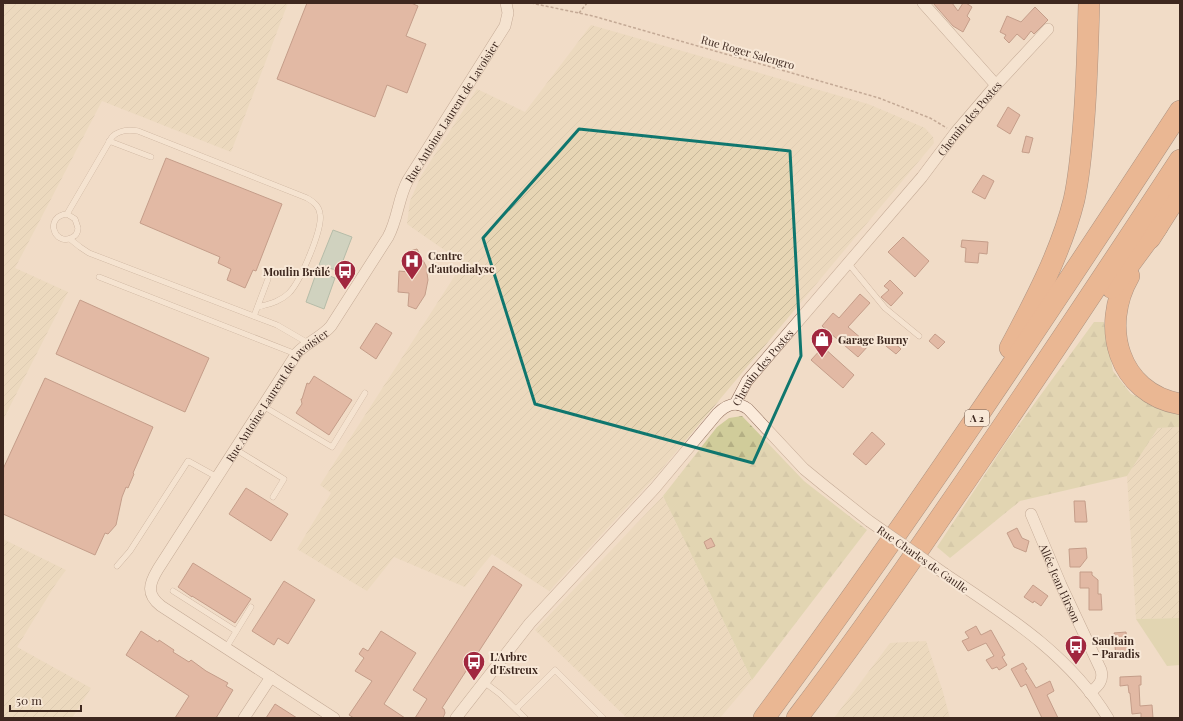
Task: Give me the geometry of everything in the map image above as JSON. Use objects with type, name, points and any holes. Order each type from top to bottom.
[{"type":"highway","points":[[909,517],[934,467],[979,398],[1016,336],[1047,273],[1067,222],[1074,198],[1082,155],[1089,3]]},
{"type":"highway","name":"A 2","points":[[764,718],[909,517],[1024,348],[1180,111]]},
{"type":"highway","name":"A 2","points":[[797,718],[898,579],[985,454],[1041,372],[1180,160]]},
{"type":"highway","points":[[1180,191],[1157,227],[1126,281],[1120,296],[1115,316],[1118,348],[1122,361],[1134,379],[1152,394],[1165,400],[1180,404]]},
{"type":"highway","points":[[985,454],[1014,425],[1157,227]]},
{"type":"street","name":"Rue Antoine Laurent de Lavoisier","points":[[327,716],[271,676],[161,606],[152,597],[150,589],[154,576],[296,354],[308,343],[323,334],[331,326],[388,237],[395,221],[403,191],[408,180],[503,30],[507,17],[506,3]]},
{"type":"street","points":[[923,3],[996,85]]},
{"type":"street","name":"Chemin des Postes","points":[[456,718],[530,623],[655,488],[717,414],[728,405],[735,404],[747,381],[927,170],[955,133],[996,85],[1048,29]]},
{"type":"street","name":"Rue Charles de Gaulle","points":[[735,404],[742,405],[752,413],[804,468],[869,521],[1042,642],[1065,663],[1090,693],[1108,718]]},
{"type":"street","name":"Allée Jean Hirson","points":[[1031,514],[1049,558],[1101,670],[1101,682],[1090,693]]},
{"type":"street","points":[[244,718],[271,676]]},
{"type":"lane","points":[[67,214],[109,141],[114,135],[121,131],[129,130],[138,131],[307,198],[319,209],[319,230],[296,284],[288,294],[280,300],[258,307]]},
{"type":"lane","points":[[109,141],[151,156]]},
{"type":"lane","points":[[67,214],[76,219],[78,230],[76,235],[70,239],[64,240],[55,234],[53,228],[57,218],[61,215],[67,214]]},
{"type":"lane","points":[[70,239],[89,253],[284,328],[308,343]]},
{"type":"lane","points":[[848,263],[885,308],[919,336]]},
{"type":"lane","points":[[99,277],[296,354]]},
{"type":"lane","points":[[254,316],[268,279]]},
{"type":"lane","points":[[262,406],[332,447],[365,393]]},
{"type":"lane","points":[[236,449],[284,479],[273,497]]},
{"type":"lane","points":[[117,566],[130,551],[188,461],[217,477]]},
{"type":"lane","points":[[174,592],[236,631]]},
{"type":"lane","points":[[226,648],[250,607]]},
{"type":"lane","points":[[516,709],[555,670],[603,718]]},
{"type":"lane","points":[[484,682],[500,694],[524,718]]},
{"type":"path","name":"Rue Roger Salengro","points":[[531,3],[579,13],[888,101],[930,118],[955,133]]},
{"type":"path","points":[[579,13],[587,3]]},
{"type":"highlighted area","points":[[579,129],[790,151],[801,356],[753,463],[535,404],[483,238]]},
{"type":"shaded area","points":[[3,3],[288,3],[231,152],[102,101],[15,268],[68,292],[3,420]]},
{"type":"shaded area","points":[[591,25],[868,104],[925,128],[933,137],[934,143],[655,477],[549,591],[492,554],[465,587],[394,557],[367,591],[297,549],[331,493],[320,485],[463,263],[407,224],[410,201],[421,176],[477,89],[525,112]]},
{"type":"shaded area","points":[[333,230],[352,237],[339,271],[319,265]]},
{"type":"shaded area","points":[[317,271],[335,278],[324,309],[306,302]]},
{"type":"shaded area","points":[[1180,427],[1180,618],[1136,619],[1127,476],[1158,428]]},
{"type":"shaded area","points":[[663,496],[752,680],[720,718],[627,718],[535,630]]},
{"type":"shaded area","points":[[3,539],[66,570],[55,585],[17,647],[91,688],[72,718],[3,718]]},
{"type":"shaded area","points":[[926,641],[950,718],[834,718],[890,643]]},
{"type":"green space","points":[[1094,322],[1104,322],[1113,371],[1131,394],[1163,407],[1180,407],[1180,427],[1158,428],[1127,476],[1020,501],[950,558],[937,547],[1007,441]]},
{"type":"green space","points":[[742,416],[804,481],[867,530],[752,680],[663,496],[717,427],[729,418]]},
{"type":"green space","points":[[1180,618],[1180,665],[1167,666],[1136,619]]},
{"type":"building","points":[[307,3],[411,3],[418,6],[406,36],[426,44],[407,93],[387,85],[375,117],[277,79]]},
{"type":"building","points":[[933,3],[952,3],[958,11],[963,3],[966,3],[972,7],[967,16],[970,19],[963,32],[953,26]]},
{"type":"building","points":[[1035,7],[1048,20],[1034,34],[1031,31],[1024,40],[1017,34],[1009,43],[1004,38],[1006,35],[1000,32],[1007,16],[1021,22]]},
{"type":"building","points":[[1008,107],[1020,115],[1010,134],[997,126]]},
{"type":"building","points":[[1026,136],[1033,138],[1029,153],[1022,152]]},
{"type":"building","points":[[166,158],[282,204],[256,271],[253,270],[245,288],[227,280],[231,269],[218,263],[220,257],[140,223]]},
{"type":"building","points":[[983,175],[994,181],[985,199],[972,192]]},
{"type":"building","points":[[903,237],[929,261],[915,277],[888,252]]},
{"type":"building","points":[[962,240],[988,242],[987,254],[979,253],[978,263],[965,262],[966,248],[961,247]]},
{"type":"building","points":[[417,249],[426,266],[428,280],[425,295],[416,309],[408,306],[409,293],[398,292],[399,271],[409,272],[410,251]]},
{"type":"building","points":[[890,280],[903,293],[891,306],[881,297],[889,290],[884,286]]},
{"type":"building","points":[[860,294],[870,303],[848,327],[869,345],[858,357],[822,326],[833,313],[839,318]]},
{"type":"building","points":[[80,300],[209,358],[185,412],[56,354]]},
{"type":"building","points":[[376,323],[392,333],[376,359],[360,348]]},
{"type":"building","points":[[935,334],[945,342],[938,349],[929,341]]},
{"type":"building","points":[[891,340],[901,349],[896,354],[886,346]]},
{"type":"building","points":[[823,347],[854,375],[843,388],[811,360]]},
{"type":"building","points":[[314,376],[352,400],[329,435],[296,413],[302,404],[301,399],[307,383],[309,384]]},
{"type":"building","points":[[45,378],[153,427],[128,488],[126,487],[122,497],[116,525],[108,534],[105,533],[95,555],[3,514],[3,469]]},
{"type":"building","points":[[872,432],[885,444],[866,465],[853,454]]},
{"type":"building","points":[[246,488],[288,514],[271,541],[229,514]]},
{"type":"building","points":[[1074,501],[1085,501],[1087,522],[1075,522]]},
{"type":"building","points":[[1017,528],[1022,538],[1029,541],[1026,552],[1014,547],[1007,533]]},
{"type":"building","points":[[711,538],[715,546],[707,549],[704,542]]},
{"type":"building","points":[[1086,548],[1087,558],[1080,567],[1070,567],[1069,549]]},
{"type":"building","points":[[193,563],[251,599],[235,623],[178,587]]},
{"type":"building","points":[[493,566],[522,585],[442,708],[444,709],[445,713],[443,718],[415,718],[427,699],[413,690]]},
{"type":"building","points":[[1080,572],[1092,572],[1092,575],[1098,580],[1098,594],[1101,594],[1102,610],[1089,610],[1089,588],[1080,588]]},
{"type":"building","points":[[284,581],[315,600],[288,644],[278,638],[274,645],[252,631]]},
{"type":"building","points":[[1033,585],[1048,596],[1041,606],[1024,597]]},
{"type":"building","points":[[976,626],[981,635],[991,630],[1005,655],[1002,657],[1007,665],[999,670],[997,667],[992,669],[986,660],[994,656],[986,643],[968,651],[962,641],[969,638],[965,632]]},
{"type":"building","points":[[141,631],[158,642],[159,640],[174,650],[173,652],[189,662],[191,660],[206,671],[228,683],[226,686],[233,690],[216,718],[175,718],[189,696],[126,655]]},
{"type":"building","points":[[381,631],[416,653],[384,704],[405,718],[354,718],[349,715],[372,681],[355,671],[364,658],[359,654],[363,648],[368,651]]},
{"type":"building","points":[[1126,632],[1127,643],[1129,645],[1127,656],[1125,658],[1116,658],[1114,633]]},
{"type":"building","points":[[1023,663],[1027,669],[1025,670],[1036,688],[1050,681],[1054,691],[1047,695],[1058,718],[1042,718],[1026,684],[1021,687],[1011,669]]},
{"type":"building","points":[[1141,676],[1141,685],[1139,685],[1140,706],[1152,705],[1153,718],[1141,718],[1141,713],[1132,714],[1128,685],[1120,686],[1120,677]]},
{"type":"building","points":[[275,704],[297,718],[266,718]]},
{"type":"place","name":"Centre d'autodialyse","points":[[412,280]]},
{"type":"place","name":"Moulin Brûlé","points":[[345,290]]},
{"type":"place","name":"Garage Burny","points":[[822,358]]},
{"type":"place","name":"Saultain – Paradis","points":[[1076,666]]},
{"type":"place","name":"L'Arbre d'Estreux","points":[[474,682]]}]
